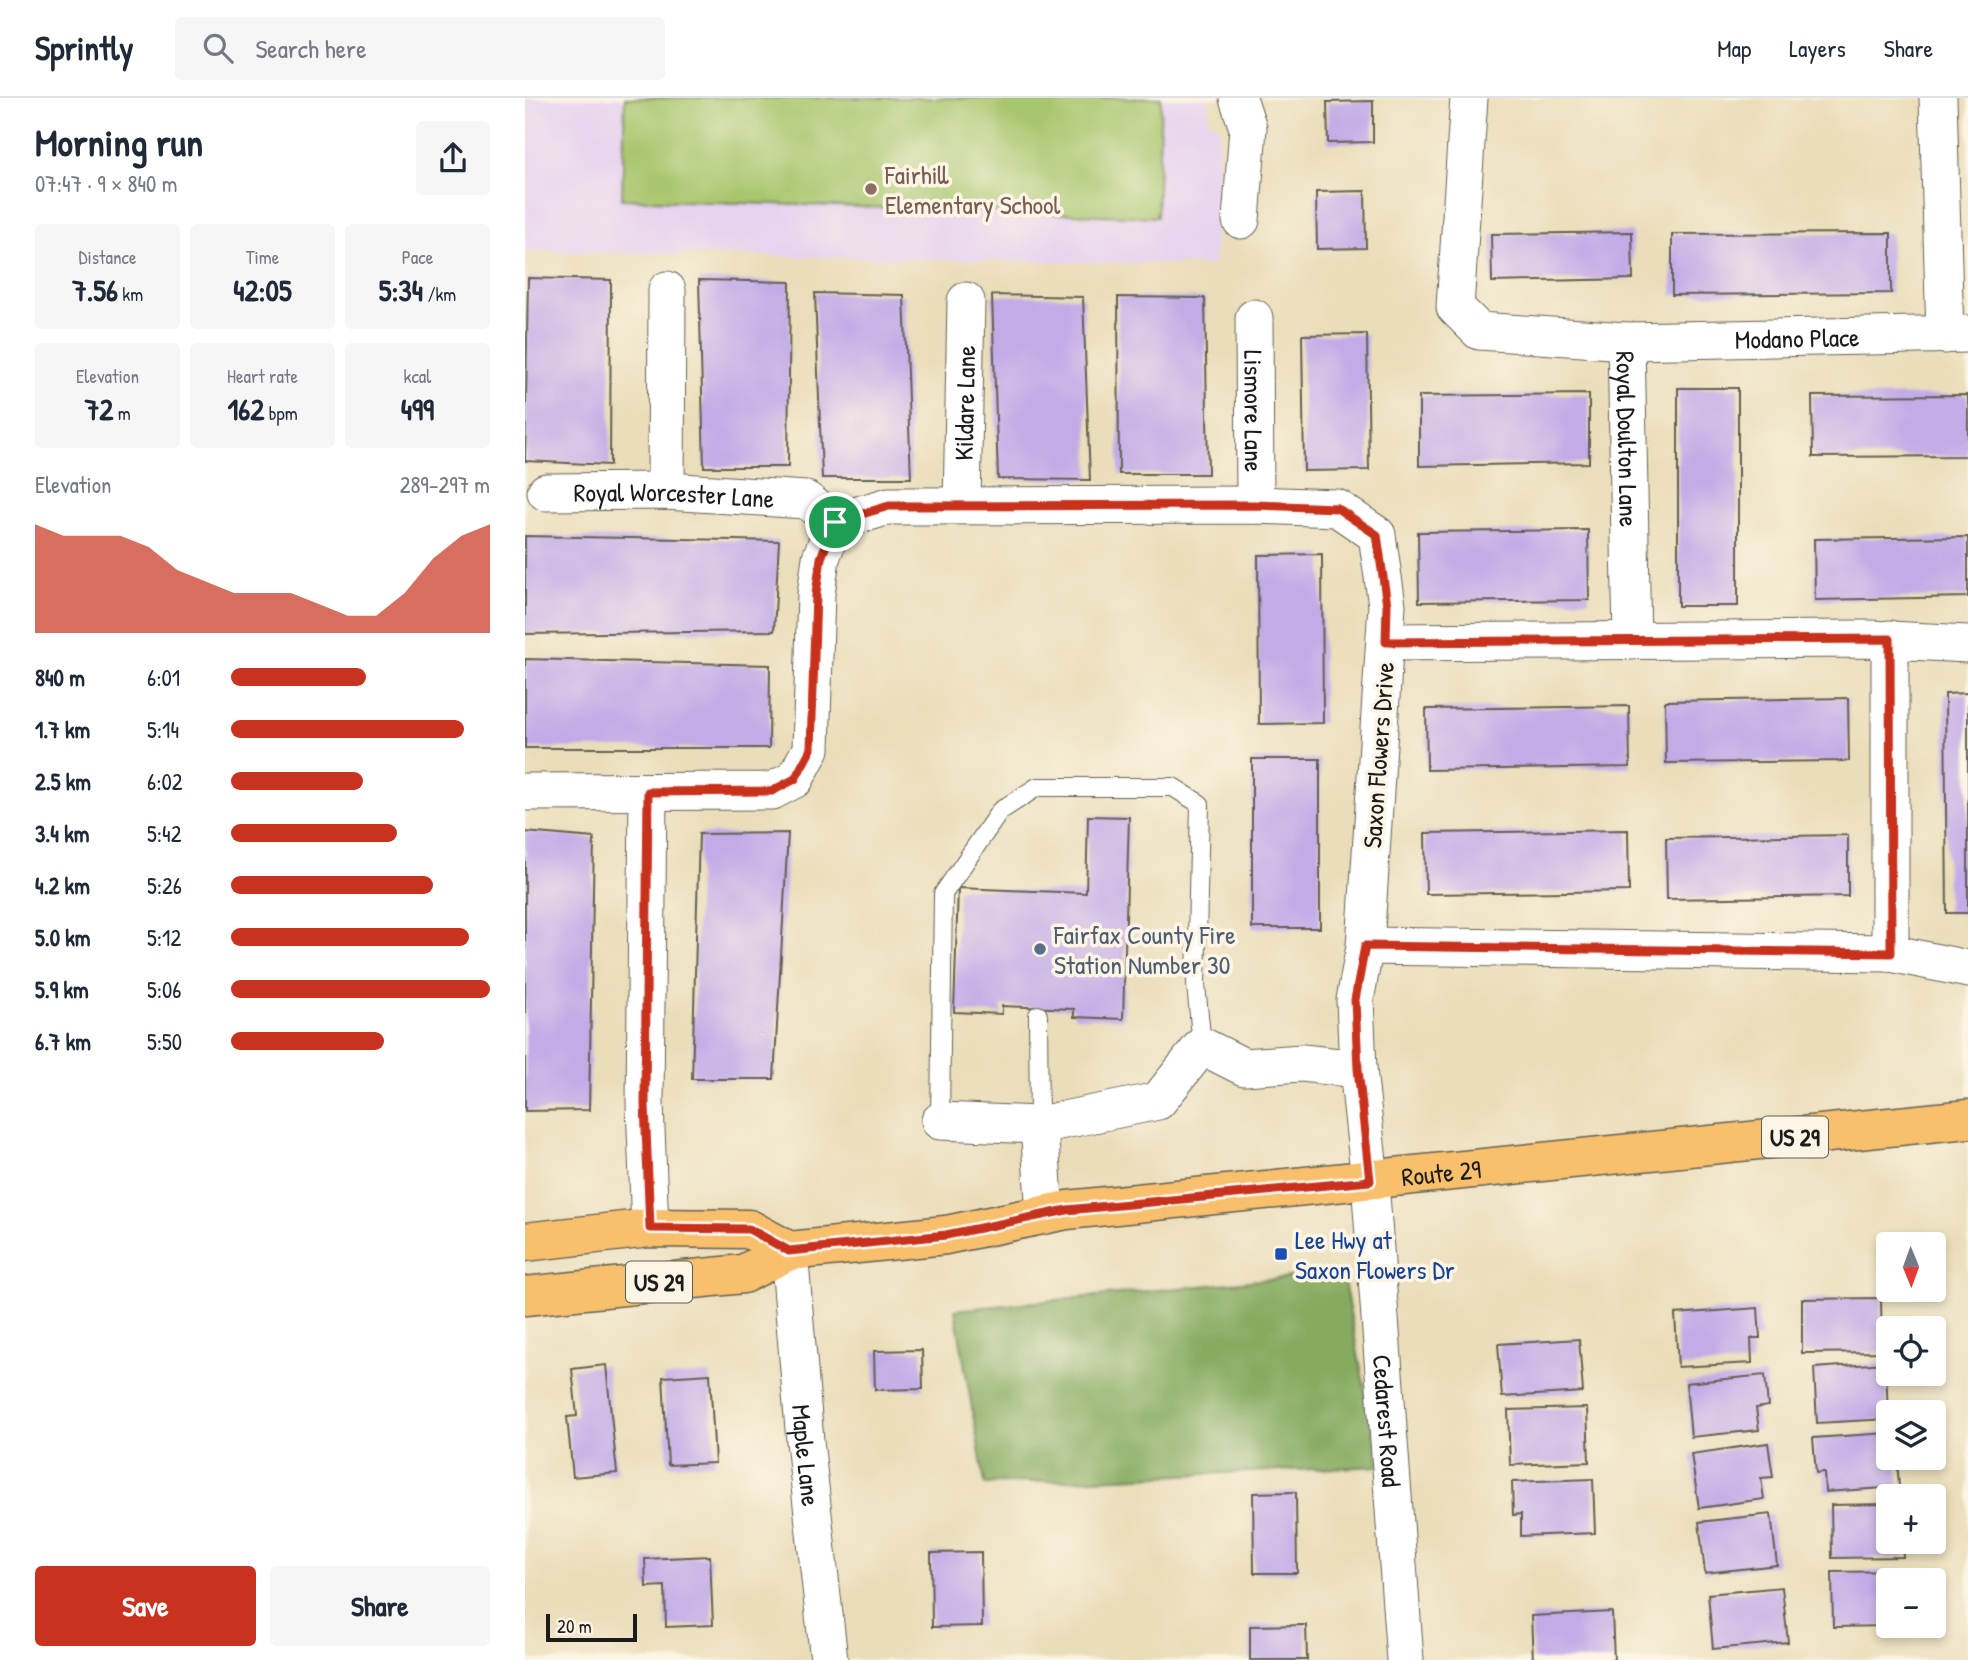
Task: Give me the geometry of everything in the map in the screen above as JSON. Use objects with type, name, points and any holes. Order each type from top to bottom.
[{"type":"main road","name":"Route 29","points":[[525,1296],[743,1274],[789,1251],[946,1235],[1045,1215],[1968,1119]]},
{"type":"main road","name":"US 29","points":[[525,1242],[650,1228],[749,1229],[789,1251]]},
{"type":"street","points":[[1238,98],[1248,128],[1241,220]]},
{"type":"street","name":"Royal Doulton Lane","points":[[1469,98],[1455,307],[1479,331],[1626,341],[1632,641]]},
{"type":"street","points":[[1938,98],[1939,159],[1957,335]]},
{"type":"street","points":[[666,491],[667,290]]},
{"type":"street","name":"Kildare Lane","points":[[962,505],[966,301]]},
{"type":"street","name":"Lismore Lane","points":[[1254,318],[1255,505]]},
{"type":"street","name":"Modano Place","points":[[1626,341],[1957,335]]},
{"type":"street","name":"Royal Worcester Lane","points":[[546,492],[666,491],[806,500],[835,522]]},
{"type":"street","name":"Saxon Flowers Drive","points":[[835,522],[889,506],[1255,505],[1337,508],[1377,535],[1387,605],[1386,642],[1365,946],[1355,1000],[1358,1069],[1370,1181]]},
{"type":"street","points":[[525,792],[772,791],[795,779],[811,749],[816,594],[821,558],[835,522]]},
{"type":"street","points":[[1890,639],[1891,953]]},
{"type":"street","points":[[1386,642],[1890,639],[1968,643]]},
{"type":"street","points":[[648,792],[645,1104],[650,1228]]},
{"type":"street","points":[[1365,946],[1891,953],[1968,968]]},
{"type":"street","points":[[940,1121],[1039,1125],[1158,1101],[1202,1045],[1244,1067],[1302,1062],[1358,1069]]},
{"type":"street","points":[[1039,1125],[1045,1215]]},
{"type":"street","name":"Cedarest Road","points":[[1370,1181],[1405,1660]]},
{"type":"street","name":"Maple Lane","points":[[789,1251],[803,1430],[829,1660]]},
{"type":"lane","points":[[940,1121],[943,894],[1000,811],[1037,786],[1173,787],[1201,804],[1196,985],[1202,1045]]},
{"type":"lane","points":[[1038,1015],[1039,1125]]},
{"type":"shaded area","name":"Fairhill Elementary School","points":[[525,98],[1209,98],[1208,121],[1220,126],[1214,265],[525,251]]},
{"type":"green space","points":[[625,98],[1161,98],[1157,217],[622,199]]},
{"type":"green space","points":[[1342,1272],[1380,1466],[985,1484],[955,1310]]},
{"type":"building","points":[[1373,101],[1373,142],[1328,143],[1327,102]]},
{"type":"building","points":[[1365,191],[1366,248],[1317,249],[1316,192]]},
{"type":"building","points":[[1632,232],[1633,279],[1492,282],[1491,234]]},
{"type":"building","points":[[1891,233],[1891,293],[1672,295],[1672,234]]},
{"type":"building","points":[[528,278],[611,280],[610,465],[525,461]]},
{"type":"building","points":[[699,280],[790,282],[788,467],[704,467]]},
{"type":"building","points":[[815,293],[904,295],[911,478],[822,478]]},
{"type":"building","points":[[992,295],[1083,297],[1090,480],[998,479]]},
{"type":"building","points":[[1118,297],[1205,298],[1208,474],[1119,474]]},
{"type":"building","points":[[1367,334],[1369,470],[1304,471],[1302,335]]},
{"type":"building","points":[[1678,388],[1738,388],[1738,606],[1678,606]]},
{"type":"building","points":[[1589,394],[1589,463],[1419,466],[1419,396]]},
{"type":"building","points":[[1968,395],[1968,456],[1813,457],[1812,396]]},
{"type":"building","points":[[1588,530],[1589,600],[1419,602],[1418,532]]},
{"type":"building","points":[[525,536],[779,541],[774,631],[525,634]]},
{"type":"building","points":[[1968,537],[1968,597],[1815,600],[1814,539]]},
{"type":"building","points":[[1322,554],[1323,723],[1259,724],[1258,555]]},
{"type":"building","points":[[525,659],[770,665],[769,748],[525,748]]},
{"type":"building","points":[[1968,693],[1968,913],[1947,913],[1945,694]]},
{"type":"building","points":[[1848,698],[1849,761],[1666,763],[1665,701]]},
{"type":"building","points":[[1629,706],[1630,767],[1427,770],[1426,709]]},
{"type":"building","points":[[1252,759],[1320,759],[1320,928],[1252,928]]},
{"type":"building","name":"Fairfax County Fire Station Number 30","points":[[1088,816],[1129,817],[1123,1019],[1074,1017],[1074,1009],[1002,1006],[1002,1014],[954,1012],[958,888],[1086,893]]},
{"type":"building","points":[[1628,830],[1629,891],[1426,894],[1425,833]]},
{"type":"building","points":[[525,832],[594,838],[589,1110],[525,1111]]},
{"type":"building","points":[[788,833],[774,1079],[692,1079],[699,834]]},
{"type":"building","points":[[1848,835],[1848,896],[1667,899],[1666,838]]},
{"type":"building","points":[[1876,1298],[1876,1302],[1881,1302],[1881,1316],[1876,1316],[1876,1352],[1802,1353],[1802,1299]]},
{"type":"building","points":[[1758,1308],[1760,1338],[1751,1338],[1752,1363],[1678,1367],[1675,1314]]},
{"type":"building","points":[[1579,1339],[1583,1392],[1502,1397],[1498,1344]]},
{"type":"building","points":[[922,1350],[923,1389],[875,1390],[874,1351]]},
{"type":"building","points":[[1876,1364],[1876,1386],[1887,1386],[1887,1400],[1876,1400],[1876,1420],[1817,1423],[1814,1368]]},
{"type":"building","points":[[606,1365],[617,1473],[573,1477],[567,1417],[577,1416],[572,1369]]},
{"type":"building","points":[[710,1374],[715,1463],[668,1465],[663,1377]]},
{"type":"building","points":[[1765,1375],[1768,1406],[1756,1408],[1759,1430],[1691,1437],[1686,1383]]},
{"type":"building","points":[[1587,1408],[1589,1462],[1510,1465],[1508,1410]]},
{"type":"building","points":[[1876,1434],[1876,1470],[1898,1470],[1899,1484],[1876,1484],[1876,1489],[1825,1492],[1824,1472],[1816,1473],[1813,1438]]},
{"type":"building","points":[[1768,1443],[1773,1477],[1761,1478],[1764,1499],[1699,1508],[1691,1454]]},
{"type":"building","points":[[1593,1479],[1595,1533],[1521,1536],[1521,1514],[1513,1515],[1512,1482]]},
{"type":"building","points":[[1296,1492],[1297,1573],[1254,1573],[1253,1493]]},
{"type":"building","points":[[1876,1504],[1876,1554],[1903,1554],[1903,1557],[1832,1558],[1831,1505]]},
{"type":"building","points":[[1771,1514],[1777,1565],[1705,1573],[1699,1522]]},
{"type":"building","points":[[981,1552],[982,1626],[932,1627],[931,1553]]},
{"type":"building","points":[[710,1556],[713,1625],[666,1627],[665,1586],[646,1587],[645,1559]]},
{"type":"building","points":[[1876,1571],[1876,1626],[1833,1627],[1832,1572]]},
{"type":"building","points":[[1782,1587],[1788,1642],[1713,1649],[1708,1594]]},
{"type":"building","points":[[1612,1612],[1614,1660],[1533,1660],[1531,1616]]},
{"type":"building","points":[[1306,1625],[1307,1660],[1250,1660],[1250,1626]]},
{"type":"place","name":"Fairhill Elementary School","points":[[871,189]]},
{"type":"place","name":"Fairfax County Fire Station Number 30","points":[[1040,949]]},
{"type":"place","name":"Lee Hwy at Saxon Flowers Dr","points":[[1281,1254]]},
{"type":"route","points":[[1255,505],[1337,508],[1377,535],[1387,605],[1386,642],[1890,639],[1891,953],[1365,946],[1355,1000],[1358,1069],[1370,1181],[1067,1210],[946,1235],[789,1251],[749,1229],[650,1228],[645,1104],[648,792],[772,791],[795,779],[811,749],[816,594],[821,558],[835,522],[889,506],[1255,505]]}]
